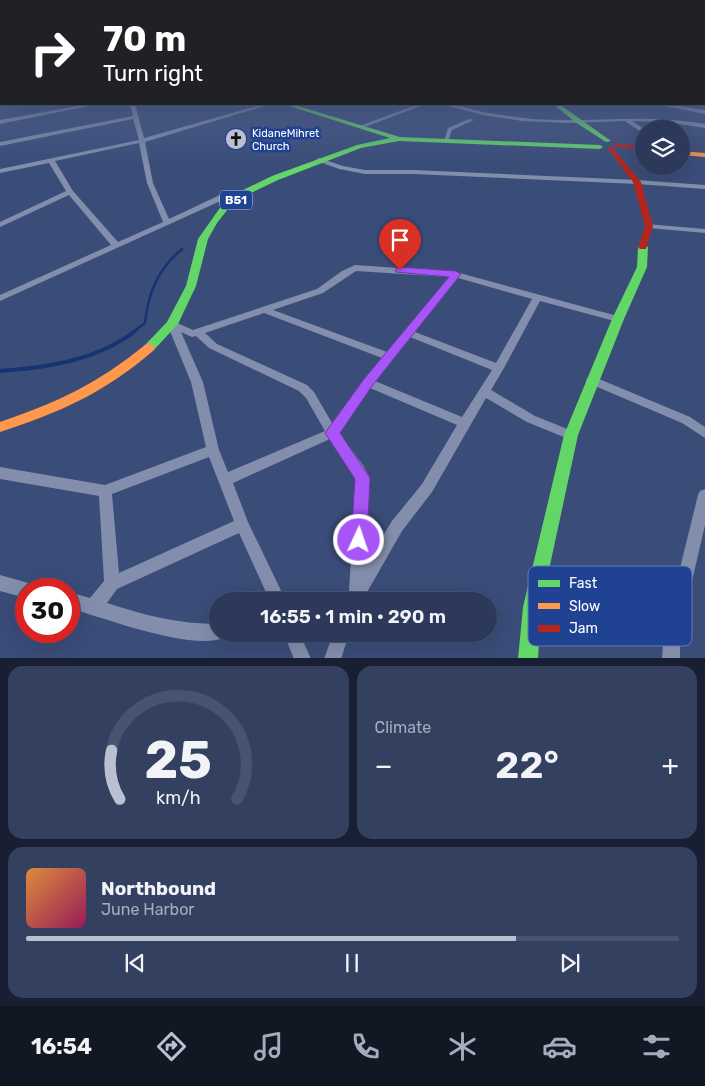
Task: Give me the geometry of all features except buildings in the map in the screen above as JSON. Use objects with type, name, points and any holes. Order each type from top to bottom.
[{"type":"main road","points":[[292,106],[399,139]]},
{"type":"main road","points":[[541,566],[571,435],[592,380],[642,267],[643,248],[649,226],[637,182],[602,142],[558,106]]},
{"type":"main road","name":"B51","points":[[0,427],[52,410],[87,393],[124,369],[172,324],[191,286],[203,239],[225,207],[248,191],[319,160],[359,146],[399,139],[570,145],[602,142]]},
{"type":"main road","points":[[602,142],[635,148]]},
{"type":"main road","points":[[690,154],[705,155]]},
{"type":"street","points":[[0,122],[87,106]]},
{"type":"street","points":[[133,106],[150,183],[168,223]]},
{"type":"street","points":[[0,172],[142,141],[263,106]]},
{"type":"street","points":[[360,126],[418,106]]},
{"type":"street","points":[[465,106],[525,120],[657,119],[705,126]]},
{"type":"street","points":[[673,106],[705,112]]},
{"type":"street","points":[[0,144],[136,117]]},
{"type":"street","points":[[626,119],[635,126]]},
{"type":"street","points":[[446,140],[450,128],[471,120]]},
{"type":"street","points":[[51,160],[70,192],[116,245]]},
{"type":"street","points":[[319,160],[354,171],[389,174],[413,172],[637,182],[705,187]]},
{"type":"street","points":[[0,298],[223,197],[248,191]]},
{"type":"street","points":[[0,225],[70,192]]},
{"type":"street","points":[[649,226],[705,231]]},
{"type":"street","points":[[172,324],[192,334],[320,291],[344,273],[355,268],[456,274],[618,319]]},
{"type":"street","points":[[225,480],[332,433],[368,382],[456,274]]},
{"type":"street","points":[[358,592],[397,526],[427,488],[464,423],[499,368],[538,296]]},
{"type":"street","points":[[264,310],[390,357]]},
{"type":"street","points":[[172,324],[197,382],[213,450],[242,524],[274,592]]},
{"type":"street","points":[[198,332],[213,346],[303,388],[310,395],[332,433],[363,478],[355,592]]},
{"type":"street","points":[[408,333],[499,368]]},
{"type":"street","points":[[592,380],[686,420],[705,433]]},
{"type":"street","points":[[368,382],[464,423]]},
{"type":"street","points":[[484,392],[531,418],[571,435]]},
{"type":"street","points":[[0,473],[105,490],[213,450]]},
{"type":"street","points":[[105,490],[112,584]]},
{"type":"street","points":[[688,566],[705,494]]},
{"type":"street","points":[[94,606],[112,584],[242,524]]},
{"type":"street","points":[[0,583],[15,587]]},
{"type":"street","points":[[80,603],[129,619],[174,629],[209,631]]},
{"type":"street","points":[[296,642],[303,658]]},
{"type":"street","points":[[332,658],[338,642]]},
{"type":"waterway","points":[[133,332],[145,323],[152,292],[161,273],[182,249]]},
{"type":"waterway","points":[[0,371],[53,365],[88,356],[105,349],[135,331]]},
{"type":"traffic: fast","points":[[292,106],[399,139]]},
{"type":"traffic: fast","points":[[558,106],[577,121],[608,141]]},
{"type":"traffic: fast","points":[[149,348],[172,324],[191,286],[203,239],[213,222],[225,207],[248,191],[275,178],[359,146],[399,139],[600,147]]},
{"type":"traffic: fast","points":[[541,566],[571,435],[618,319],[642,267],[643,247]]},
{"type":"traffic: fast","points":[[528,658],[529,646]]},
{"type":"traffic: slow","points":[[690,154],[705,155]]},
{"type":"traffic: slow","points":[[0,427],[55,408],[86,393],[119,372],[149,348]]},
{"type":"traffic: jam","points":[[615,145],[635,148]]},
{"type":"traffic: jam","points":[[610,148],[637,182],[649,226],[643,247]]},
{"type":"place","name":"KidaneMihret Church","points":[[236,139]]},
{"type":"route","points":[[359,540],[363,478],[332,433],[368,382],[456,274],[400,270]]}]
